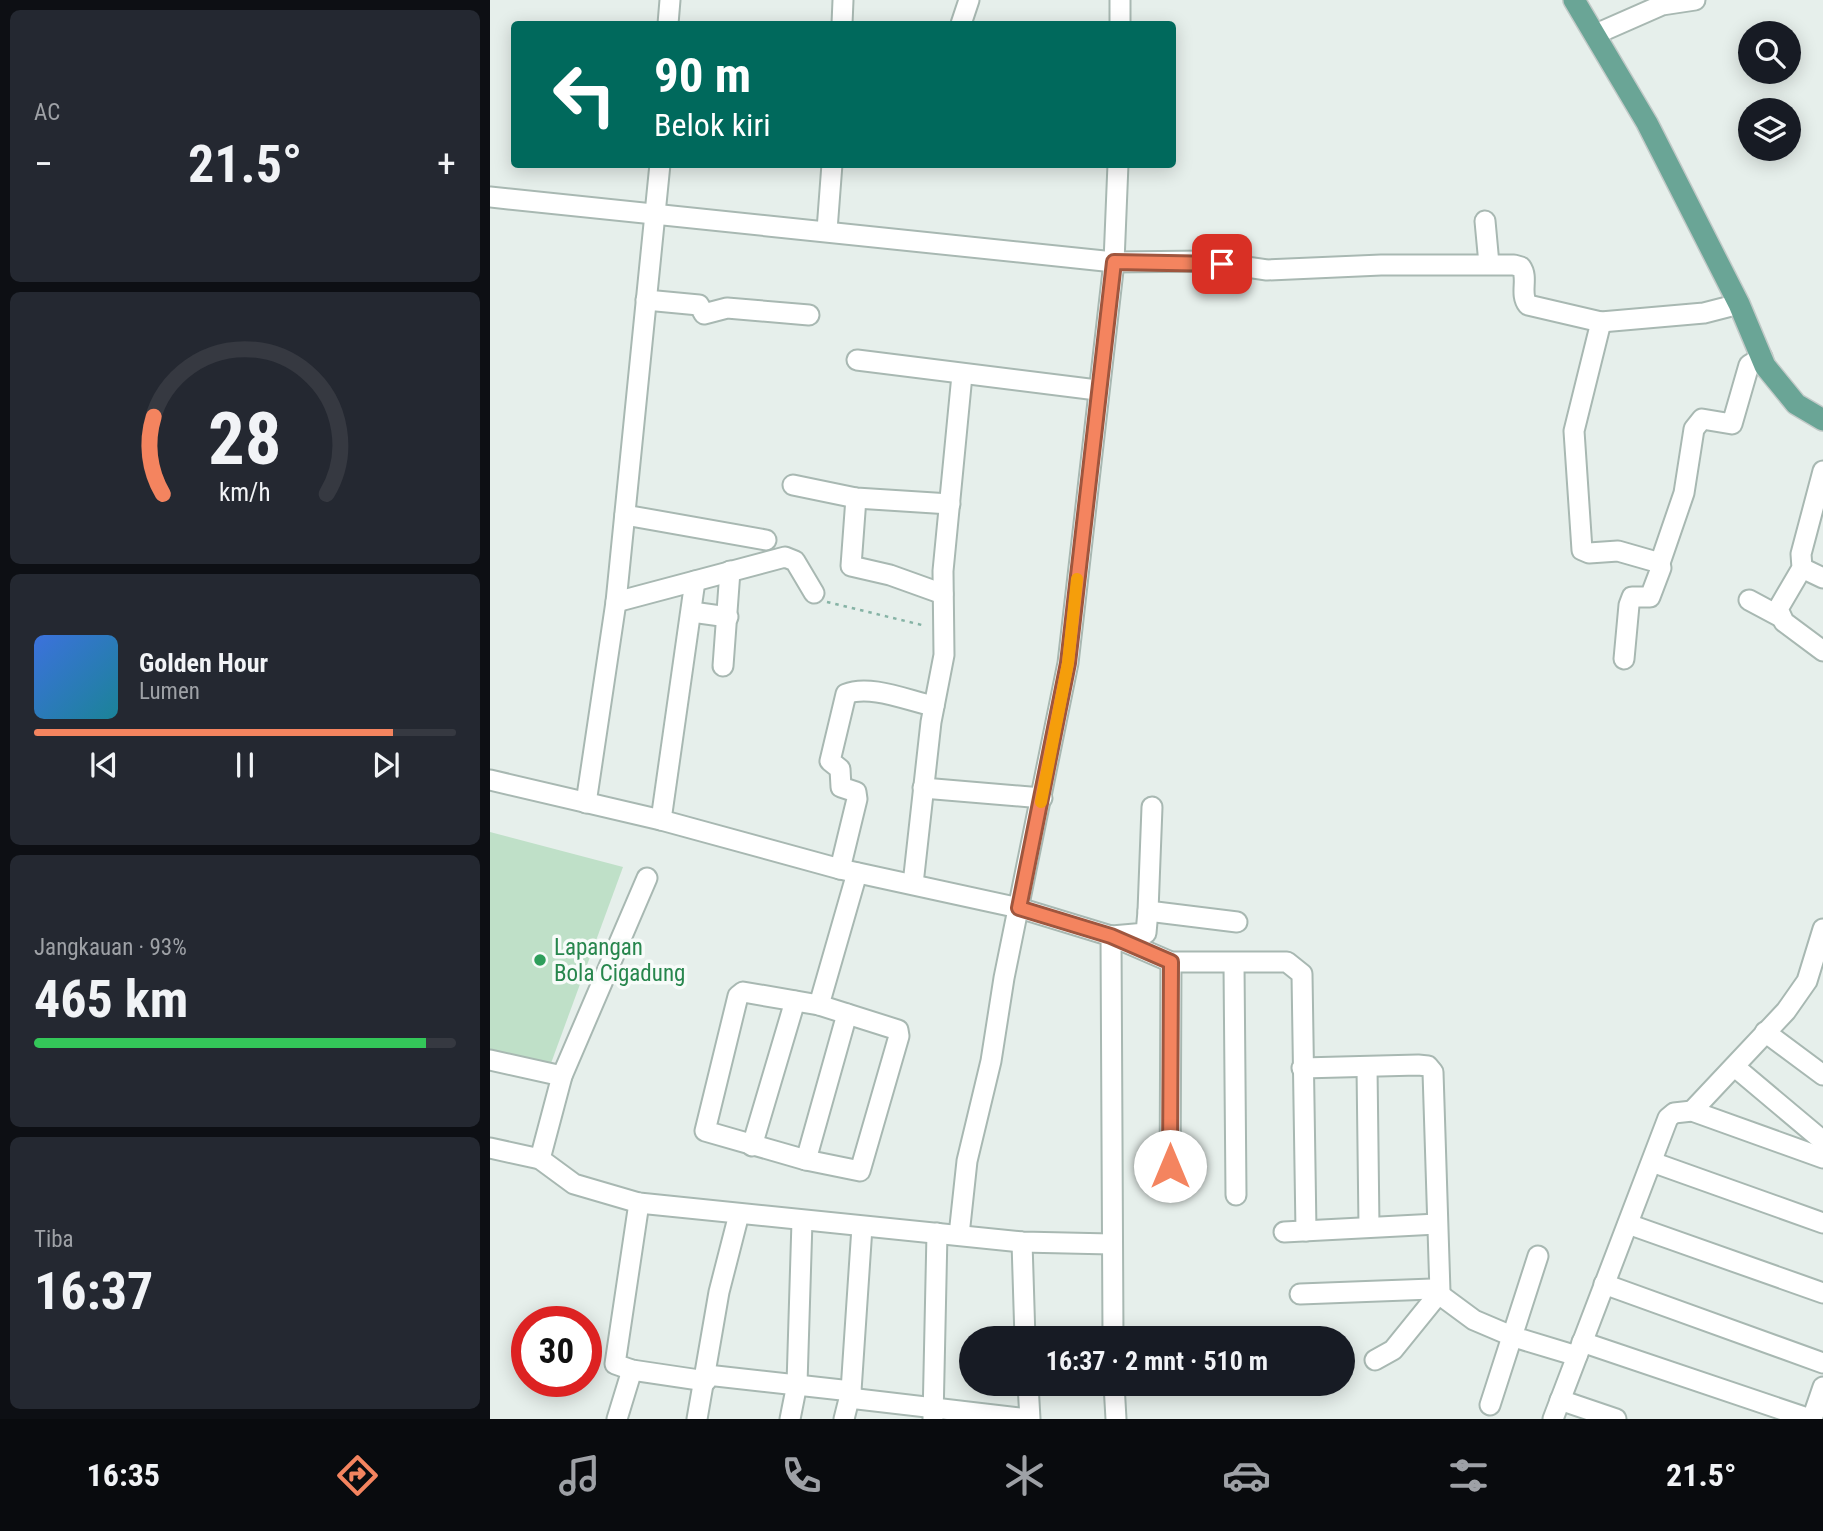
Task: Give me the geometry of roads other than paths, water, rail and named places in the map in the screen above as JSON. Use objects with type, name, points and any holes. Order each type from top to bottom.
[{"type":"main road","points":[[1574,0],[1647,123],[1740,304],[1762,357],[1796,404],[1823,420]]},
{"type":"street","points":[[668,21],[670,0]]},
{"type":"street","points":[[842,21],[843,0]]},
{"type":"street","points":[[962,21],[969,0]]},
{"type":"street","points":[[1120,0],[1120,21]]},
{"type":"street","points":[[1596,34],[1662,5],[1695,0]]},
{"type":"street","points":[[586,803],[616,602],[660,168]]},
{"type":"street","points":[[827,230],[832,168]]},
{"type":"street","points":[[959,1235],[967,1161],[991,1061],[1068,663],[1097,390],[1114,262],[1118,168]]},
{"type":"street","points":[[490,197],[656,212],[1114,262],[1206,261],[1267,270],[1489,264],[1521,267],[1525,272],[1524,299],[1528,305],[1601,321],[1704,313],[1740,304]]},
{"type":"street","points":[[1485,221],[1489,264]]},
{"type":"street","points":[[646,300],[699,305],[704,314],[727,308],[809,315]]},
{"type":"street","points":[[1601,321],[1574,431],[1582,550],[1590,553],[1618,551],[1660,563]]},
{"type":"street","points":[[1624,659],[1629,605],[1632,597],[1650,597],[1661,568],[1660,563],[1684,493],[1694,429],[1702,419],[1732,425],[1741,383],[1749,365],[1762,357]]},
{"type":"street","points":[[857,360],[1097,390]]},
{"type":"street","points":[[913,884],[923,788],[946,632],[943,594],[962,375]]},
{"type":"street","points":[[1779,616],[1780,603],[1802,568],[1801,554],[1823,471]]},
{"type":"street","points":[[793,485],[856,498],[950,504]]},
{"type":"street","points":[[856,498],[851,566],[890,575],[943,594]]},
{"type":"street","points":[[625,515],[766,540]]},
{"type":"street","points":[[616,602],[778,558],[791,558],[814,593]]},
{"type":"street","points":[[1802,568],[1823,578]]},
{"type":"street","points":[[723,666],[730,571]]},
{"type":"street","points":[[661,820],[695,581]]},
{"type":"street","points":[[1749,600],[1779,616],[1823,651]]},
{"type":"street","points":[[692,612],[728,617]]},
{"type":"street","points":[[819,1005],[849,871],[857,799],[856,792],[841,787],[840,769],[830,761],[846,694],[855,690],[870,692],[934,706]]},
{"type":"street","points":[[490,779],[661,820],[849,871],[1019,908],[1111,936],[1171,962],[1287,962],[1302,974],[1306,1231]]},
{"type":"street","points":[[923,788],[1042,798]]},
{"type":"street","points":[[1111,936],[1146,933],[1152,807]]},
{"type":"street","points":[[540,1159],[562,1076],[647,878]]},
{"type":"street","points":[[1148,911],[1237,922]]},
{"type":"street","points":[[1692,1111],[1786,1011],[1807,981],[1823,929]]},
{"type":"street","points":[[1111,936],[1113,1326]]},
{"type":"street","points":[[1170,1191],[1171,962]]},
{"type":"street","points":[[1234,964],[1236,1195]]},
{"type":"street","points":[[747,992],[795,1001],[819,1005],[899,1033],[862,1168],[853,1172],[708,1133],[704,1127],[738,996],[747,992]]},
{"type":"street","points":[[752,1146],[795,1001]]},
{"type":"street","points":[[806,1160],[847,1014]]},
{"type":"street","points":[[1765,1032],[1823,1075]]},
{"type":"street","points":[[490,1060],[562,1076]]},
{"type":"street","points":[[1302,1068],[1418,1065],[1428,1066],[1433,1072],[1437,1224],[1443,1295],[1393,1350],[1376,1360]]},
{"type":"street","points":[[1367,1067],[1370,1227]]},
{"type":"street","points":[[1735,1067],[1823,1140]]},
{"type":"street","points":[[1553,1419],[1668,1118],[1682,1110],[1692,1111],[1823,1158]]},
{"type":"street","points":[[490,1148],[540,1159],[574,1184],[639,1203],[1022,1242],[1111,1244]]},
{"type":"street","points":[[1652,1163],[1823,1223]]},
{"type":"street","points":[[639,1203],[614,1361],[617,1366],[706,1378],[797,1384],[933,1414],[1030,1419],[1029,1396]]},
{"type":"street","points":[[697,1419],[719,1292],[739,1214]]},
{"type":"street","points":[[790,1419],[797,1384],[802,1221]]},
{"type":"street","points":[[1284,1232],[1437,1224]]},
{"type":"street","points":[[1628,1224],[1823,1293]]},
{"type":"street","points":[[844,1419],[850,1394],[862,1227]]},
{"type":"street","points":[[933,1414],[937,1233]]},
{"type":"street","points":[[1022,1242],[1025,1326]]},
{"type":"street","points":[[1490,1405],[1538,1256]]},
{"type":"street","points":[[1604,1284],[1823,1363]]},
{"type":"street","points":[[1300,1294],[1423,1288],[1443,1295],[1474,1320],[1514,1337],[1580,1349],[1811,1419],[1823,1387]]},
{"type":"street","points":[[617,1419],[632,1370]]},
{"type":"street","points":[[1115,1396],[1116,1419]]},
{"type":"street","points":[[1560,1400],[1616,1419]]},
{"type":"place","name":"Lapangan Bola Cigadung","points":[[540,960]]}]
